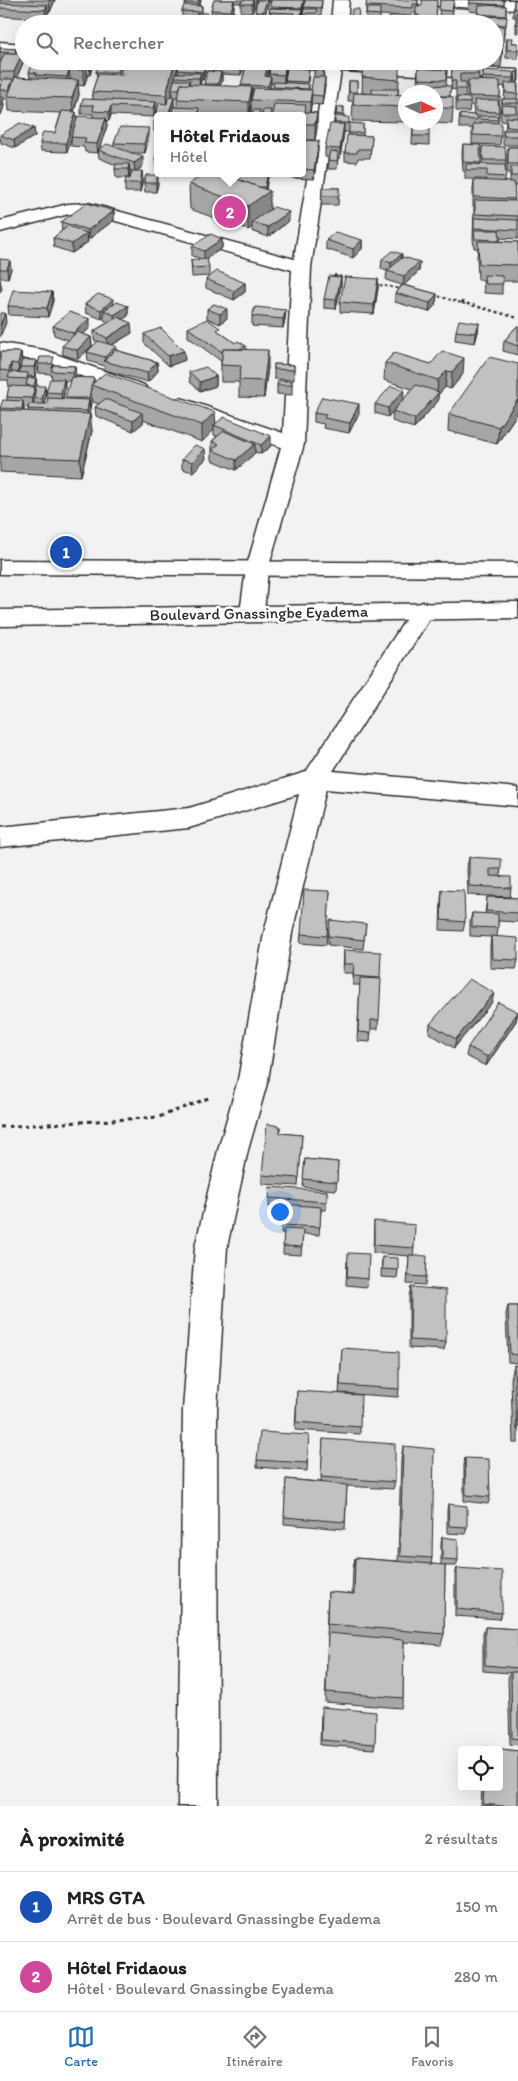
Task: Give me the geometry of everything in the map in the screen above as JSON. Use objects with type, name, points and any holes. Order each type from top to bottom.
[{"type":"main road","points":[[340,15],[341,0]]},
{"type":"main road","points":[[422,0],[518,5]]},
{"type":"main road","points":[[0,47],[15,48]]},
{"type":"main road","points":[[252,613],[257,569],[293,444],[302,268],[334,70]]},
{"type":"main road","points":[[435,70],[518,75]]},
{"type":"main road","points":[[0,228],[68,210],[88,208],[302,268]]},
{"type":"main road","points":[[0,349],[37,354],[293,444]]},
{"type":"main road","points":[[0,567],[518,570]]},
{"type":"main road","points":[[198,1806],[200,1410],[211,1256],[233,1150],[253,1080],[278,933],[315,779],[423,610]]},
{"type":"main road","name":"Boulevard Gnassingbe Eyadema","points":[[0,618],[518,610]]},
{"type":"main road","points":[[0,837],[189,818],[315,779],[518,797]]},
{"type":"path","points":[[302,268],[348,278]]},
{"type":"path","points":[[367,282],[405,290]]},
{"type":"path","points":[[434,295],[518,318]]},
{"type":"path","points":[[0,1127],[159,1117],[253,1080]]},
{"type":"building","points":[[186,0],[199,0],[198,3],[185,3]]},
{"type":"building","points":[[214,0],[234,0],[231,11],[211,10]]},
{"type":"building","points":[[242,0],[253,0],[252,4],[241,4]]},
{"type":"building","points":[[257,0],[267,0],[263,12],[255,12]]},
{"type":"building","points":[[271,0],[304,0],[302,8],[270,7]]},
{"type":"building","points":[[305,0],[322,0],[321,8],[304,7]]},
{"type":"building","points":[[367,0],[418,0],[418,4],[413,4],[413,8],[366,6]]},
{"type":"building","points":[[422,0],[437,0],[436,15],[416,15],[416,6],[422,6]]},
{"type":"building","points":[[440,0],[454,0],[452,11],[439,10]]},
{"type":"building","points":[[470,0],[504,0],[504,5],[469,3]]},
{"type":"building","points":[[514,0],[518,0],[518,9],[514,9]]},
{"type":"building","points":[[0,3],[47,5],[45,10],[0,8]]},
{"type":"building","points":[[184,5],[202,6],[201,12],[182,11]]},
{"type":"building","points":[[479,5],[506,6],[506,16],[478,14]]},
{"type":"building","points":[[270,8],[302,9],[301,15],[269,12]]},
{"type":"building","points":[[367,8],[380,8],[380,15],[366,14]]},
{"type":"building","points":[[304,9],[317,9],[316,13],[306,13],[306,15],[303,15]]},
{"type":"building","points":[[352,9],[359,9],[358,15],[351,15]]},
{"type":"building","points":[[197,13],[208,13],[208,15],[196,15]]},
{"type":"building","points":[[214,13],[238,13],[238,15],[214,15]]},
{"type":"building","points":[[516,13],[518,13],[518,24],[516,24]]},
{"type":"building","points":[[503,17],[507,17],[506,25],[503,25]]},
{"type":"building","points":[[507,38],[513,38],[512,43],[518,43],[518,50],[507,50]]},
{"type":"building","points":[[0,48],[15,49],[15,53],[0,52]]},
{"type":"building","points":[[4,54],[15,54],[14,72],[0,72],[0,64]]},
{"type":"building","points":[[30,70],[69,70],[67,77],[36,75],[37,73],[29,72]]},
{"type":"building","points":[[97,70],[119,70],[118,72],[96,72]]},
{"type":"building","points":[[125,70],[173,70],[166,95],[92,92],[98,74],[123,75]]},
{"type":"building","points":[[178,70],[204,70],[203,72]]},
{"type":"building","points":[[245,70],[266,70],[265,76],[271,77],[268,86],[241,85]]},
{"type":"building","points":[[270,70],[285,70],[284,75],[269,74]]},
{"type":"building","points":[[287,70],[309,70],[307,82],[285,81]]},
{"type":"building","points":[[362,70],[399,70],[399,80],[362,77]]},
{"type":"building","points":[[418,70],[447,70],[446,80],[418,79]]},
{"type":"building","points":[[452,70],[479,70],[479,74],[460,74],[460,82],[466,82],[466,89],[456,89],[456,81],[451,81]]},
{"type":"building","points":[[483,70],[513,72],[513,78],[483,77]]},
{"type":"building","points":[[207,71],[221,72],[218,84],[204,84]]},
{"type":"building","points":[[515,72],[518,72],[518,82],[516,82]]},
{"type":"building","points":[[176,73],[201,73],[199,78],[175,77]]},
{"type":"building","points":[[15,77],[78,80],[72,98],[8,96]]},
{"type":"building","points":[[313,77],[325,77],[323,96],[312,95]]},
{"type":"building","points":[[3,79],[13,79],[9,90],[0,90]]},
{"type":"building","points":[[174,80],[190,80],[189,85],[181,84],[179,89],[172,89]]},
{"type":"building","points":[[468,80],[500,81],[500,97],[468,96]]},
{"type":"building","points":[[349,81],[357,81],[357,92],[349,92]]},
{"type":"building","points":[[274,82],[309,84],[308,89],[273,87]]},
{"type":"building","points":[[505,83],[517,83],[518,94],[506,93]]},
{"type":"building","points":[[181,84],[252,87],[249,102],[177,99]]},
{"type":"building","points":[[443,86],[451,86],[450,96],[443,96]]},
{"type":"building","points":[[254,88],[312,90],[310,102],[251,100]]},
{"type":"building","points":[[372,89],[398,89],[398,95],[372,94]]},
{"type":"building","points":[[354,93],[398,95],[398,107],[353,105]]},
{"type":"building","points":[[443,96],[453,97],[453,108],[443,108]]},
{"type":"building","points":[[168,97],[174,98],[169,112],[157,112],[159,103],[167,104]]},
{"type":"building","points":[[457,97],[470,98],[470,103],[457,102]]},
{"type":"building","points":[[83,99],[156,102],[154,108],[111,106],[109,112],[93,111],[94,105],[81,105]]},
{"type":"building","points":[[502,99],[518,99],[518,103],[502,103]]},
{"type":"building","points":[[474,100],[498,100],[499,112],[476,111]]},
{"type":"building","points":[[274,104],[306,105],[305,112],[273,112]]},
{"type":"building","points":[[501,105],[516,106],[516,113],[502,113]]},
{"type":"building","points":[[173,107],[199,108],[198,112],[172,112]]},
{"type":"building","points":[[337,107],[344,107],[343,115],[336,114]]},
{"type":"building","points":[[263,110],[271,110],[271,112],[263,112]]},
{"type":"building","points":[[62,111],[76,112],[66,143],[40,143],[43,132],[55,133]]},
{"type":"building","points":[[306,112],[317,113],[315,124],[306,124]]},
{"type":"building","points":[[460,114],[477,115],[477,120],[460,119]]},
{"type":"building","points":[[78,116],[106,118],[97,144],[84,143],[86,138],[71,137]]},
{"type":"building","points":[[335,116],[349,117],[349,123],[335,123]]},
{"type":"building","points":[[479,116],[498,116],[498,120],[479,119]]},
{"type":"building","points":[[506,117],[518,118],[518,128],[507,127]]},
{"type":"building","points":[[481,122],[501,123],[501,136],[473,135],[473,124],[481,124]]},
{"type":"building","points":[[20,123],[34,128],[14,140],[0,135]]},
{"type":"building","points":[[349,123],[363,124],[363,133],[349,133]]},
{"type":"building","points":[[330,124],[344,124],[340,149],[325,148]]},
{"type":"building","points":[[120,127],[149,128],[144,144],[114,143]]},
{"type":"building","points":[[413,130],[429,130],[429,136],[413,136]]},
{"type":"building","points":[[503,130],[518,130],[518,136],[504,136]]},
{"type":"building","points":[[347,135],[372,136],[371,149],[358,149],[357,153],[345,153]]},
{"type":"building","points":[[306,140],[319,141],[314,170],[306,169]]},
{"type":"building","points":[[107,144],[143,157],[134,163],[98,150]]},
{"type":"building","points":[[463,144],[480,145],[481,163],[463,162]]},
{"type":"building","points":[[482,146],[505,147],[506,160],[483,160]]},
{"type":"building","points":[[508,147],[518,147],[518,164],[508,164]]},
{"type":"building","points":[[330,151],[338,152],[337,161],[328,160]]},
{"type":"building","points":[[116,164],[129,164],[128,169],[115,169]]},
{"type":"building","points":[[466,164],[505,165],[506,177],[487,176],[487,170],[466,170]]},
{"type":"building","points":[[511,167],[518,167],[518,176],[511,176]]},
{"type":"building","points":[[132,171],[142,171],[140,183],[125,183],[126,178],[130,179]]},
{"type":"building","points":[[146,175],[158,177],[156,183],[144,183]]},
{"type":"building","points":[[200,177],[232,177],[270,191],[248,206],[189,184]]},
{"type":"building","points":[[233,177],[267,177],[265,187],[259,187]]},
{"type":"building","points":[[474,180],[514,182],[515,199],[474,197]]},
{"type":"building","points":[[322,188],[339,188],[339,196],[322,196]]},
{"type":"building","points":[[475,200],[518,201],[518,216],[475,214]]},
{"type":"building","points":[[87,203],[114,211],[88,230],[61,222]]},
{"type":"building","points":[[274,207],[289,212],[268,227],[252,222]]},
{"type":"building","points":[[474,218],[518,220],[518,230],[474,228]]},
{"type":"building","points":[[68,226],[87,233],[72,244],[53,238]]},
{"type":"building","points":[[474,230],[499,230],[500,240],[475,239]]},
{"type":"building","points":[[335,232],[362,240],[353,249],[326,240]]},
{"type":"building","points":[[211,234],[222,239],[204,251],[192,246]]},
{"type":"building","points":[[478,241],[518,242],[518,265],[479,264]]},
{"type":"building","points":[[392,251],[402,254],[391,263],[382,259]]},
{"type":"building","points":[[403,257],[420,262],[404,276],[387,271]]},
{"type":"building","points":[[0,259],[10,260],[7,269],[0,269]]},
{"type":"building","points":[[207,259],[209,267],[192,268],[191,260]]},
{"type":"building","points":[[217,271],[245,283],[234,291],[206,279]]},
{"type":"building","points":[[484,275],[502,276],[503,284],[485,284]]},
{"type":"building","points":[[329,276],[341,277],[336,300],[324,299]]},
{"type":"building","points":[[345,277],[378,279],[374,305],[340,302]]},
{"type":"building","points":[[403,285],[437,294],[430,303],[395,293]]},
{"type":"building","points":[[13,290],[52,292],[47,308],[8,306]]},
{"type":"building","points":[[98,294],[113,299],[101,310],[85,304]]},
{"type":"building","points":[[117,302],[128,306],[114,315],[104,310]]},
{"type":"building","points":[[214,304],[227,309],[220,314],[207,309]]},
{"type":"building","points":[[255,307],[286,310],[283,319],[252,316]]},
{"type":"building","points":[[69,312],[90,319],[73,333],[53,326]]},
{"type":"building","points":[[0,313],[5,313],[0,326]]},
{"type":"building","points":[[118,317],[131,323],[107,338],[94,331]]},
{"type":"building","points":[[207,319],[220,328],[217,330],[235,343],[238,341],[246,346],[239,349],[223,349],[222,352],[188,328]]},
{"type":"building","points":[[459,320],[479,323],[476,333],[456,331]]},
{"type":"building","points":[[518,325],[518,346],[504,341]]},
{"type":"building","points":[[161,328],[184,351],[168,356],[144,334]]},
{"type":"building","points":[[77,332],[91,337],[77,350],[62,346]]},
{"type":"building","points":[[98,341],[116,346],[105,357],[87,352]]},
{"type":"building","points":[[223,349],[268,350],[264,381],[239,380],[241,366],[221,365]]},
{"type":"building","points":[[115,350],[157,362],[147,373],[104,361]]},
{"type":"building","points":[[442,351],[464,358],[452,372],[447,371],[438,380],[385,363],[394,353],[431,364]]},
{"type":"building","points":[[0,352],[21,352],[18,364],[11,363],[9,371],[0,370]]},
{"type":"building","points":[[40,357],[54,357],[52,364],[38,364]]},
{"type":"building","points":[[489,357],[518,364],[518,399],[499,427],[449,414]]},
{"type":"building","points":[[22,360],[36,360],[34,367],[20,367]]},
{"type":"building","points":[[274,364],[294,365],[294,370],[274,369]]},
{"type":"building","points":[[53,365],[75,366],[73,372],[51,371]]},
{"type":"building","points":[[206,367],[216,376],[200,382],[189,372]]},
{"type":"building","points":[[10,372],[28,373],[27,379],[8,378]]},
{"type":"building","points":[[105,373],[215,412],[202,425],[91,385]]},
{"type":"building","points":[[71,377],[94,378],[89,398],[65,398]]},
{"type":"building","points":[[28,378],[36,378],[34,386],[26,385]]},
{"type":"building","points":[[50,379],[64,379],[61,393],[46,392]]},
{"type":"building","points":[[278,381],[292,381],[292,385],[277,385]]},
{"type":"building","points":[[416,385],[439,392],[415,419],[393,411]]},
{"type":"building","points":[[9,386],[35,387],[32,398],[7,397]]},
{"type":"building","points":[[36,386],[45,386],[42,399],[34,398]]},
{"type":"building","points":[[391,386],[404,390],[388,408],[375,404]]},
{"type":"building","points":[[322,397],[359,404],[350,423],[324,418],[326,415],[314,413]]},
{"type":"building","points":[[48,398],[89,400],[87,411],[28,409],[29,404],[47,404]]},
{"type":"building","points":[[105,399],[142,413],[133,421],[95,407]]},
{"type":"building","points":[[3,400],[23,401],[22,409],[0,408]]},
{"type":"building","points":[[0,410],[90,414],[80,459],[0,456]]},
{"type":"building","points":[[224,417],[271,436],[261,445],[214,425]]},
{"type":"building","points":[[224,431],[255,444],[236,460],[212,450],[219,444],[212,441]]},
{"type":"building","points":[[195,445],[205,449],[192,462],[182,459]]},
{"type":"building","points":[[469,857],[501,859],[501,869],[490,869],[490,876],[511,877],[511,888],[469,886]]},
{"type":"building","points":[[304,890],[330,891],[327,936],[301,934]]},
{"type":"building","points":[[442,890],[464,891],[465,922],[441,920]]},
{"type":"building","points":[[487,897],[518,898],[518,913],[486,911]]},
{"type":"building","points":[[472,913],[498,914],[498,928],[472,927]]},
{"type":"building","points":[[330,920],[366,924],[364,940],[328,936]]},
{"type":"building","points":[[491,936],[518,938],[518,960],[492,959]]},
{"type":"building","points":[[344,950],[381,952],[380,978],[353,976],[354,964],[344,964]]},
{"type":"building","points":[[360,978],[381,979],[379,1020],[371,1020],[371,1033],[358,1032]]},
{"type":"building","points":[[469,979],[494,993],[456,1039],[430,1024]]},
{"type":"building","points":[[498,1002],[518,1012],[488,1057],[468,1047]]},
{"type":"building","points":[[267,1124],[280,1126],[280,1133],[302,1135],[299,1178],[262,1175]]},
{"type":"building","points":[[305,1159],[338,1162],[337,1182],[303,1179]]},
{"type":"building","points":[[270,1187],[327,1191],[327,1202],[269,1198]]},
{"type":"building","points":[[283,1204],[321,1207],[320,1227],[281,1225]]},
{"type":"building","points":[[374,1221],[415,1225],[414,1248],[374,1245]]},
{"type":"building","points":[[284,1229],[303,1230],[302,1247],[283,1246]]},
{"type":"building","points":[[348,1253],[369,1254],[368,1279],[347,1277]]},
{"type":"building","points":[[409,1255],[427,1256],[426,1277],[408,1276]]},
{"type":"building","points":[[382,1257],[398,1258],[398,1270],[382,1269]]},
{"type":"building","points":[[411,1287],[446,1290],[446,1342],[410,1340]]},
{"type":"building","points":[[508,1306],[518,1306],[518,1355],[510,1354]]},
{"type":"building","points":[[342,1348],[399,1352],[399,1389],[340,1385]]},
{"type":"building","points":[[514,1365],[518,1366],[518,1430],[517,1430]]},
{"type":"building","points":[[297,1391],[361,1395],[360,1427],[296,1422]]},
{"type":"building","points":[[260,1432],[309,1435],[307,1463],[257,1460]]},
{"type":"building","points":[[323,1439],[395,1444],[395,1482],[321,1477]]},
{"type":"building","points":[[403,1446],[434,1449],[432,1558],[400,1556]]},
{"type":"building","points":[[465,1458],[489,1459],[490,1497],[466,1495]]},
{"type":"building","points":[[286,1479],[347,1485],[345,1522],[284,1517]]},
{"type":"building","points":[[448,1504],[467,1506],[467,1527],[449,1526]]},
{"type":"building","points":[[442,1537],[458,1539],[458,1560],[442,1559]]},
{"type":"building","points":[[355,1558],[445,1565],[444,1634],[327,1624],[328,1592],[354,1594]]},
{"type":"building","points":[[457,1568],[502,1571],[502,1613],[457,1609]]},
{"type":"building","points":[[485,1627],[518,1629],[518,1668],[485,1665]]},
{"type":"building","points":[[328,1633],[404,1640],[403,1698],[326,1692]]},
{"type":"building","points":[[511,1672],[518,1672],[518,1739],[512,1738]]},
{"type":"building","points":[[322,1707],[376,1712],[375,1744],[321,1740]]},
{"type":"building","points":[[503,1749],[518,1751],[518,1806],[483,1804],[484,1791],[503,1791]]},
{"type":"place","name":"Hôtel Fridaous","points":[[230,212]]},
{"type":"place","name":"MRS GTA","points":[[66,552]]}]
